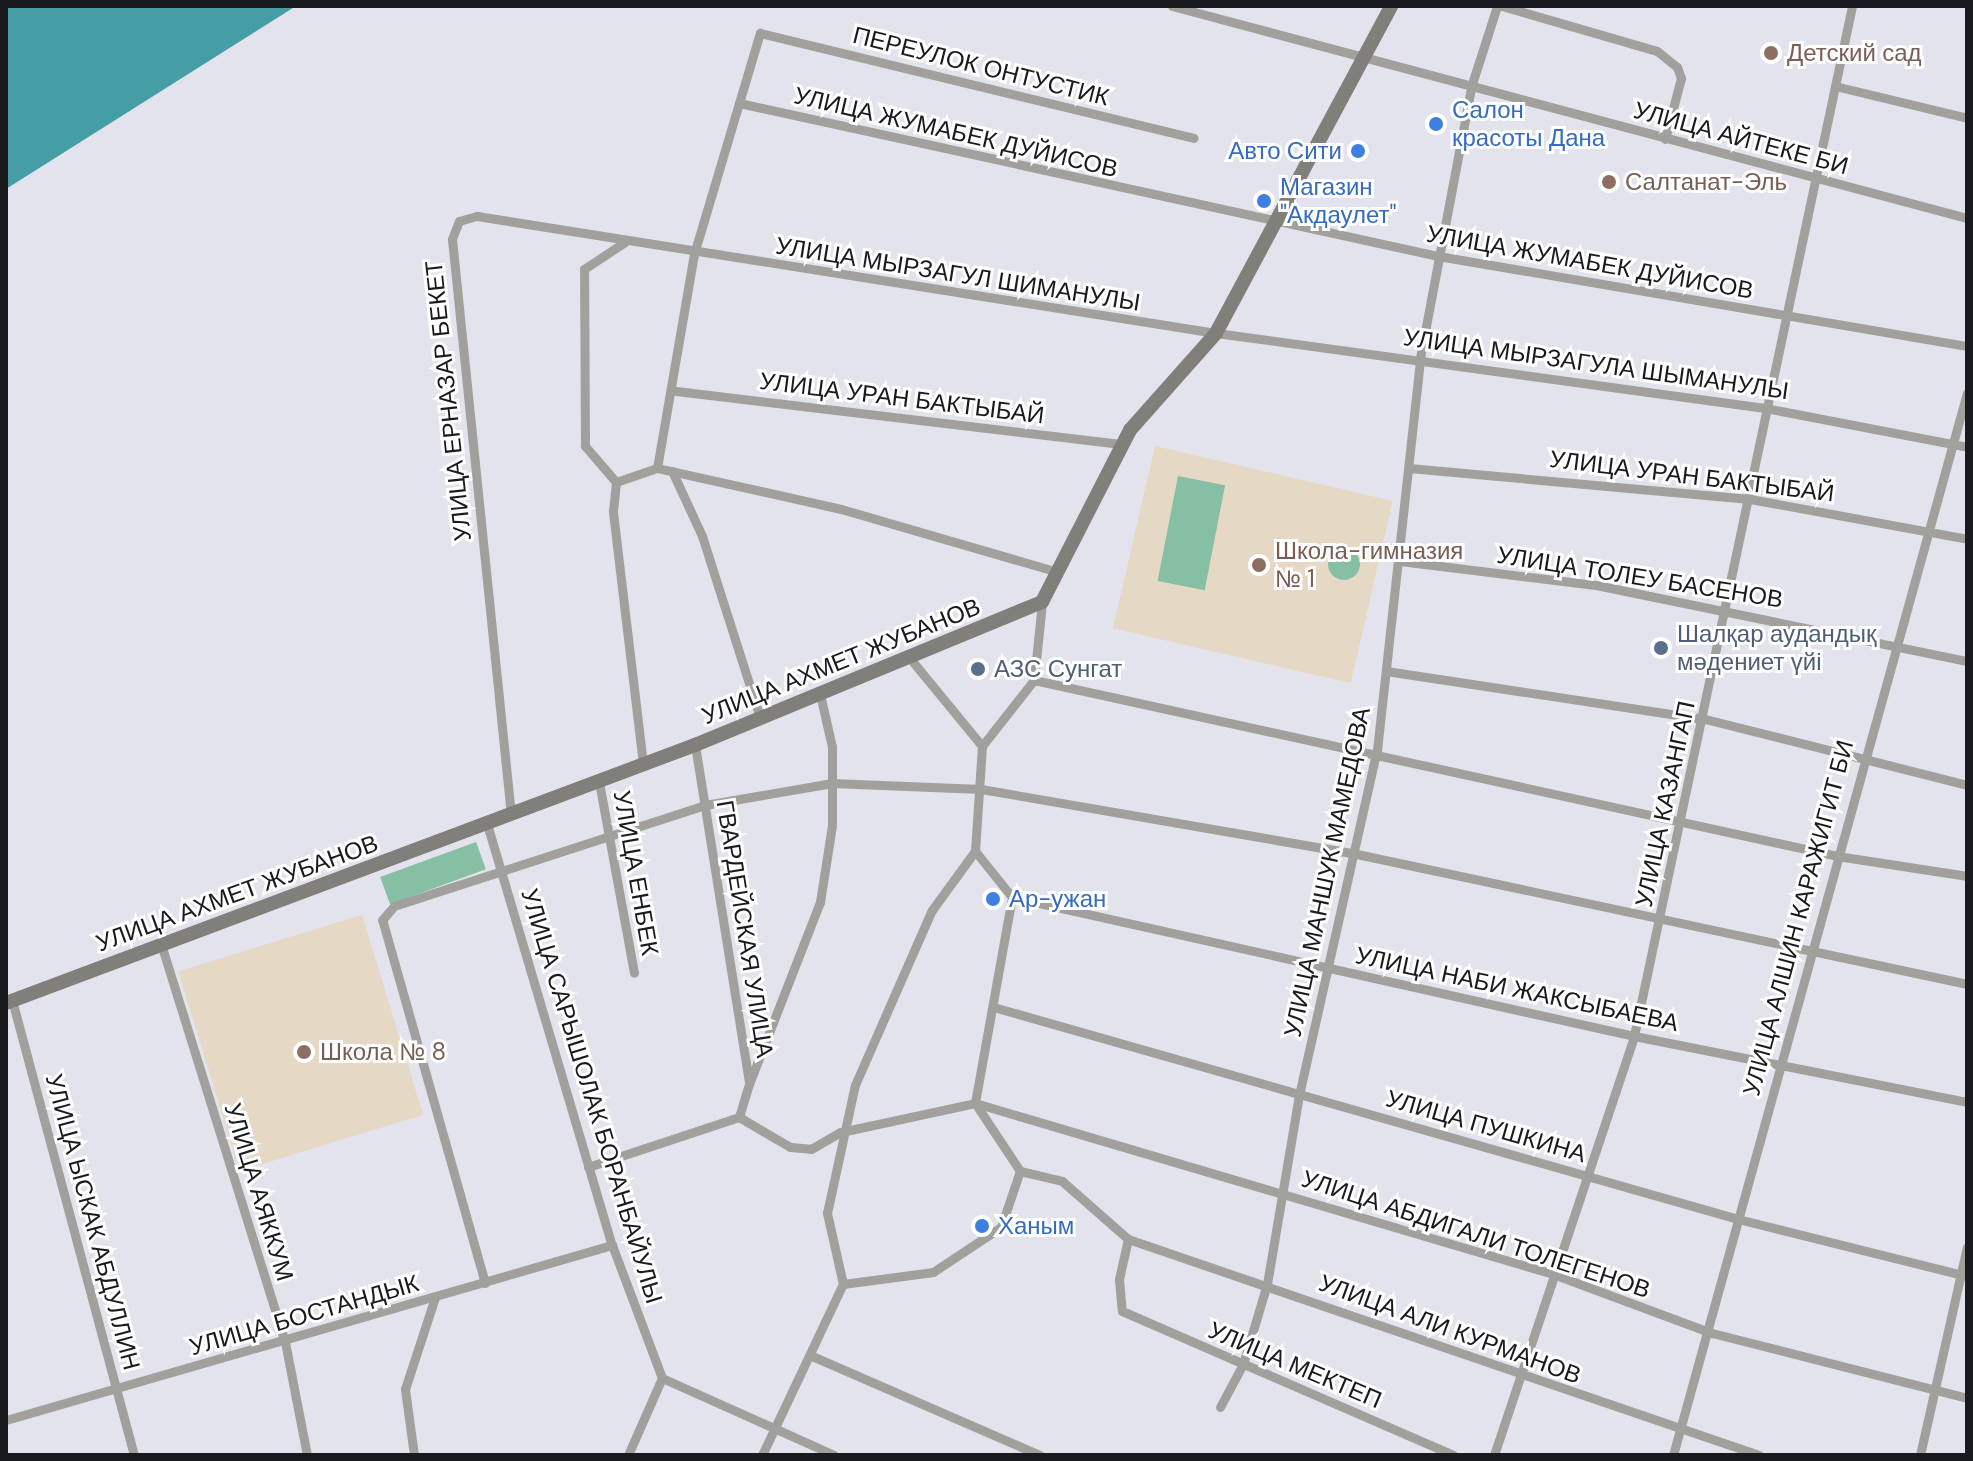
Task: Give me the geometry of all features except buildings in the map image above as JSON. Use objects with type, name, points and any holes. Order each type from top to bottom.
[{"type":"main road","points":[[1042,602],[1123,444],[1216,333],[1367,58],[1391,6]]},
{"type":"main road","name":"УЛИЦА АХМЕТ ЖУБАНОВ","points":[[9,1002],[695,745],[1042,602]]},
{"type":"street","name":"УЛИЦА АЙТЕКЕ БИ","points":[[1172,6],[1967,218]]},
{"type":"street","name":"УЛИЦА МАНШУК МАМЕДОВА","points":[[1220,1407],[1243,1364],[1267,1284],[1299,1095],[1332,968],[1352,853],[1377,750],[1420,358],[1471,87],[1499,6]]},
{"type":"street","points":[[1499,6],[1657,51],[1677,67],[1681,78],[1665,139]]},
{"type":"street","name":"УЛИЦА КАЗАНГАП","points":[[1494,1455],[1517,1376],[1634,1036],[1684,821],[1750,499],[1765,408],[1852,6]]},
{"type":"street","name":"ПЕРЕУЛОК ОНТУСТИК","points":[[739,103],[760,33],[1193,138]]},
{"type":"street","points":[[1835,86],[1967,118]]},
{"type":"street","points":[[657,468],[676,391],[694,254],[739,103]]},
{"type":"street","name":"УЛИЦА ЖУМАБЕК ДУЙИСОВ","points":[[739,103],[1438,256],[1967,346]]},
{"type":"street","name":"УЛИЦА ЕРНАЗАР БЕКЕТ","points":[[511,815],[452,239],[459,221],[477,216],[694,254]]},
{"type":"street","points":[[625,242],[584,269],[585,446],[616,482],[643,764]]},
{"type":"street","name":"УЛИЦА МЫРЗАГУЛ ШИМАНУЛЫ","points":[[694,254],[1216,333]]},
{"type":"street","name":"УЛИЦА МЫРЗАГУЛА ШЫМАНУЛЫ","points":[[1216,333],[1420,358],[1765,408],[1967,447]]},
{"type":"street","name":"УЛИЦА УРАН БАКТЫБАЙ","points":[[676,391],[1123,444]]},
{"type":"street","name":"УЛИЦА АЛШИН КАРАЖИГИТ БИ","points":[[1673,1455],[1712,1333],[1738,1219],[1807,955],[1925,531],[1967,393]]},
{"type":"street","points":[[616,482],[657,468],[672,471],[1058,572]]},
{"type":"street","name":"УЛИЦА УРАН БАКТЫБАЙ","points":[[1409,468],[1750,499],[1967,539]]},
{"type":"street","points":[[672,471],[702,536],[760,718]]},
{"type":"street","name":"УЛИЦА ТОЛЕУ БАСЕНОВ","points":[[1400,561],[1727,609],[1967,661]]},
{"type":"street","points":[[762,1455],[812,1356],[843,1284],[827,1213],[841,1132],[932,910],[975,851],[982,746],[1034,680],[1042,602]]},
{"type":"street","points":[[909,657],[982,746]]},
{"type":"street","points":[[1386,671],[1705,719],[1967,785]]},
{"type":"street","points":[[1034,680],[1377,750],[1837,856],[1967,876]]},
{"type":"street","points":[[749,1084],[820,902],[832,783],[820,694]]},
{"type":"street","name":"ГВАРДЕЙСКАЯ УЛИЦА","points":[[695,745],[749,1084],[739,1117]]},
{"type":"street","name":"УЛИЦА ЕНБЕК","points":[[599,782],[634,973]]},
{"type":"street","points":[[485,1283],[382,920],[394,906],[705,805],[832,783],[981,789],[1352,853],[1807,955],[1967,984]]},
{"type":"street","name":"УЛИЦА САРЫШОЛАК БОРАНБАЙУЛЫ","points":[[487,824],[612,1245],[662,1378]]},
{"type":"street","points":[[975,851],[1012,897],[997,1008],[975,1103],[1020,1171],[1062,1181],[1128,1239]]},
{"type":"street","name":"УЛИЦА НАБИ ЖАКСЫБАЕВА","points":[[1012,897],[1634,1036],[1967,1102]]},
{"type":"street","name":"УЛИЦА АЯККУМ","points":[[161,944],[285,1342],[307,1455]]},
{"type":"street","name":"УЛИЦА ЫСКАК АБДУЛЛИН","points":[[9,1002],[134,1455]]},
{"type":"street","name":"УЛИЦА ПУШКИНА","points":[[997,1008],[1738,1219],[1964,1276]]},
{"type":"street","points":[[588,1167],[739,1117],[790,1147],[811,1149],[841,1132],[975,1103]]},
{"type":"street","name":"УЛИЦА АБДИГАЛИ ТОЛЕГЕНОВ","points":[[975,1103],[1553,1274],[1712,1333],[1967,1398]]},
{"type":"street","points":[[843,1284],[933,1272],[1001,1227],[1020,1171]]},
{"type":"street","name":"УЛИЦА АЛИ КУРМАНОВ","points":[[1128,1239],[1267,1284],[1517,1376],[1759,1455]]},
{"type":"street","name":"УЛИЦА МЕКТЕП","points":[[1128,1239],[1119,1279],[1122,1311],[1453,1455]]},
{"type":"street","name":"УЛИЦА БОСТАНДЫК","points":[[6,1420],[117,1392],[612,1245]]},
{"type":"street","points":[[1920,1455],[1964,1276],[1967,1247]]},
{"type":"street","points":[[414,1455],[405,1389],[435,1297]]},
{"type":"street","points":[[812,1356],[1040,1455]]},
{"type":"street","points":[[628,1455],[662,1378],[834,1455]]},
{"type":"shaded area","name":"Школа-гимназия № 1","points":[[1155,446],[1393,501],[1351,683],[1113,628]]},
{"type":"shaded area","name":"Школа № 8","points":[[362,915],[423,1115],[239,1171],[178,971]]},
{"type":"green space","points":[[1178,476],[1225,485],[1205,590],[1158,581]]},
{"type":"green space","points":[[1344,548],[1356,552],[1360,564],[1356,576],[1344,580],[1332,576],[1328,564],[1332,552]]},
{"type":"green space","points":[[476,842],[486,869],[390,904],[380,877]]},
{"type":"water","points":[[6,6],[296,6],[6,189]]},
{"type":"place","name":"Детский сад","points":[[1771,53]]},
{"type":"place","name":"Салон красоты Дана","points":[[1436,124]]},
{"type":"place","name":"Авто Сити","points":[[1358,151]]},
{"type":"place","name":"Салтанат-Эль","points":[[1609,182]]},
{"type":"place","name":"Магазин \"Акдаулет\"","points":[[1264,201]]},
{"type":"place","name":"Школа-гимназия № 1","points":[[1259,565]]},
{"type":"place","name":"Шалқар аудандық мәдениет үйі","points":[[1661,648]]},
{"type":"place","name":"АЗС Сунгат","points":[[978,669]]},
{"type":"place","name":"Ар-ужан","points":[[993,899]]},
{"type":"place","name":"Школа № 8","points":[[304,1052]]},
{"type":"place","name":"Ханым","points":[[982,1226]]}]
